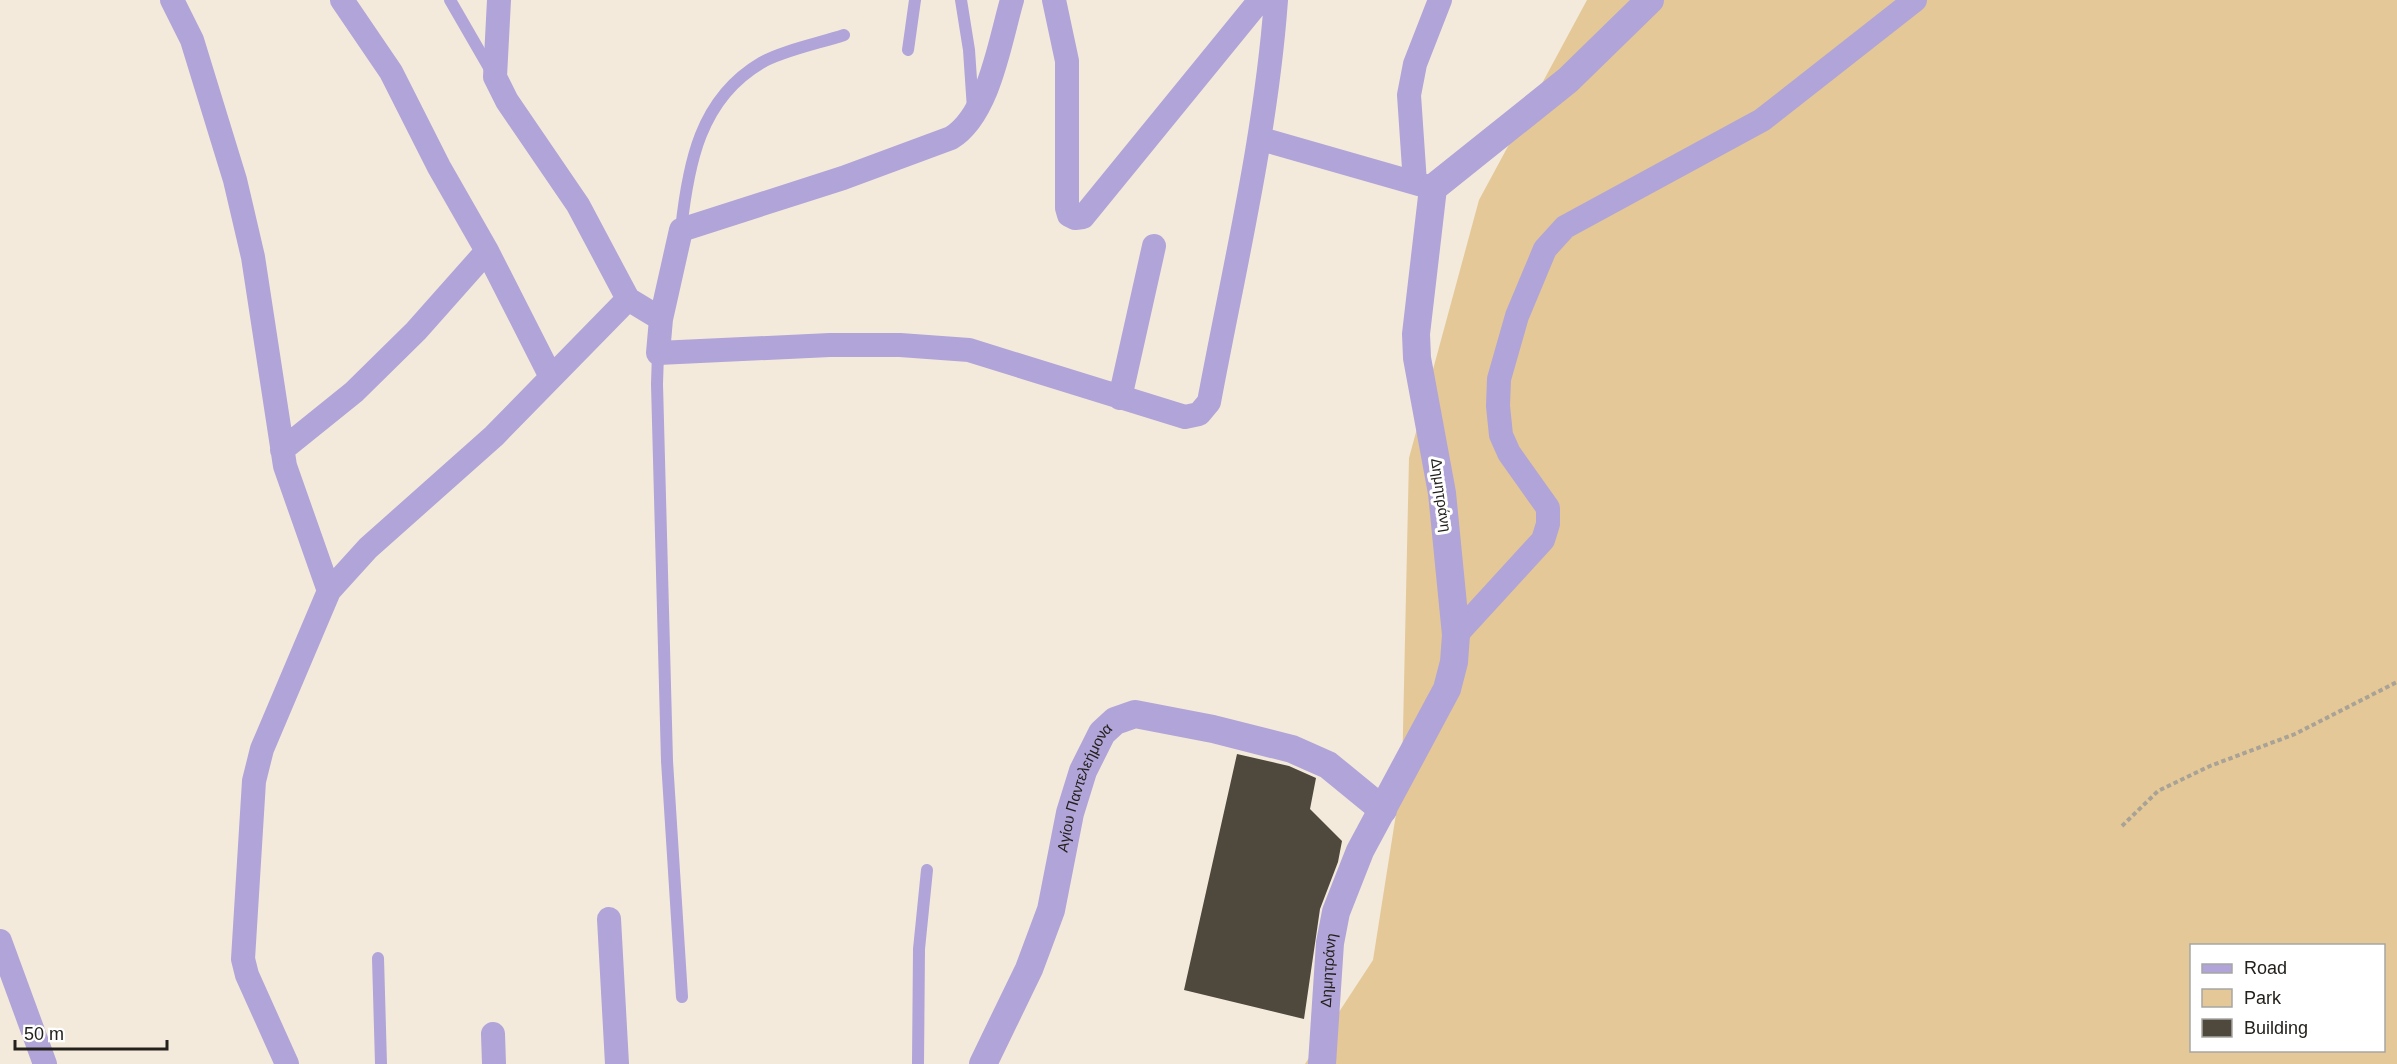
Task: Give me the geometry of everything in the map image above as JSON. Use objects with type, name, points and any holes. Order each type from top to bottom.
[{"type":"street","points":[[342,0],[391,72],[439,167],[487,251],[551,377]]},
{"type":"street","points":[[499,0],[495,77],[507,101],[578,205],[628,299],[661,319]]},
{"type":"street","points":[[1012,0],[992,71],[974,116],[964,130],[951,138],[843,178],[681,230],[661,319],[658,352],[830,345],[900,345],[969,350],[1185,417],[1199,414],[1209,402],[1261,139],[1272,62],[1276,0]]},
{"type":"street","points":[[1054,0],[1067,62],[1067,208],[1069,215],[1075,219],[1083,217],[1260,0]]},
{"type":"street","points":[[1424,185],[1409,95],[1415,64],[1440,0]]},
{"type":"street","points":[[1424,185],[1568,80],[1650,0]]},
{"type":"street","points":[[1456,635],[1543,540],[1548,524],[1548,508],[1509,453],[1501,435],[1498,406],[1499,379],[1517,315],[1545,249],[1565,227],[1762,120],[1915,0]]},
{"type":"street","points":[[174,1],[192,40],[236,180],[253,257],[282,450],[298,507],[329,591]]},
{"type":"street","points":[[1261,139],[1424,185]]},
{"type":"street","name":"Δημητράνη","points":[[1322,1064],[1330,944],[1336,912],[1360,851],[1447,689],[1454,662],[1456,635],[1443,493],[1416,346],[1424,185]]},
{"type":"street","points":[[1120,398],[1154,246]]},
{"type":"street","points":[[282,450],[354,392],[416,331],[487,251]]},
{"type":"street","points":[[287,1064],[247,975],[243,959],[254,781],[262,749],[329,591],[345,570],[368,548],[494,436],[628,299]]},
{"type":"street","name":"Αγίου Παντελεήμονα","points":[[983,1064],[1029,969],[1051,910],[1070,813],[1083,771],[1102,733],[1116,721],[1135,714],[1213,729],[1292,749],[1328,765],[1383,810]]},
{"type":"street","points":[[609,918],[616,1064]]},
{"type":"street","points":[[0,941],[45,1064]]},
{"type":"street","points":[[493,1034],[494,1064]]},
{"type":"lane","points":[[450,0],[495,77]]},
{"type":"lane","points":[[908,50],[915,0]]},
{"type":"lane","points":[[961,0],[969,50],[974,116]]},
{"type":"lane","points":[[681,230],[699,133],[723,93],[762,63],[844,35]]},
{"type":"lane","points":[[658,352],[667,761],[682,997]]},
{"type":"lane","points":[[918,1064],[919,948],[927,870]]},
{"type":"lane","points":[[378,958],[381,1064]]},
{"type":"path","points":[[2122,826],[2158,791],[2210,766],[2295,734],[2397,682]]},
{"type":"green space","points":[[1587,0],[2397,0],[2397,1064],[1305,1064],[1373,960],[1402,776],[1409,458],[1479,200]]},
{"type":"building","points":[[1237,754],[1289,766],[1316,778],[1310,809],[1342,841],[1338,862],[1320,909],[1304,1019],[1184,990]]}]
